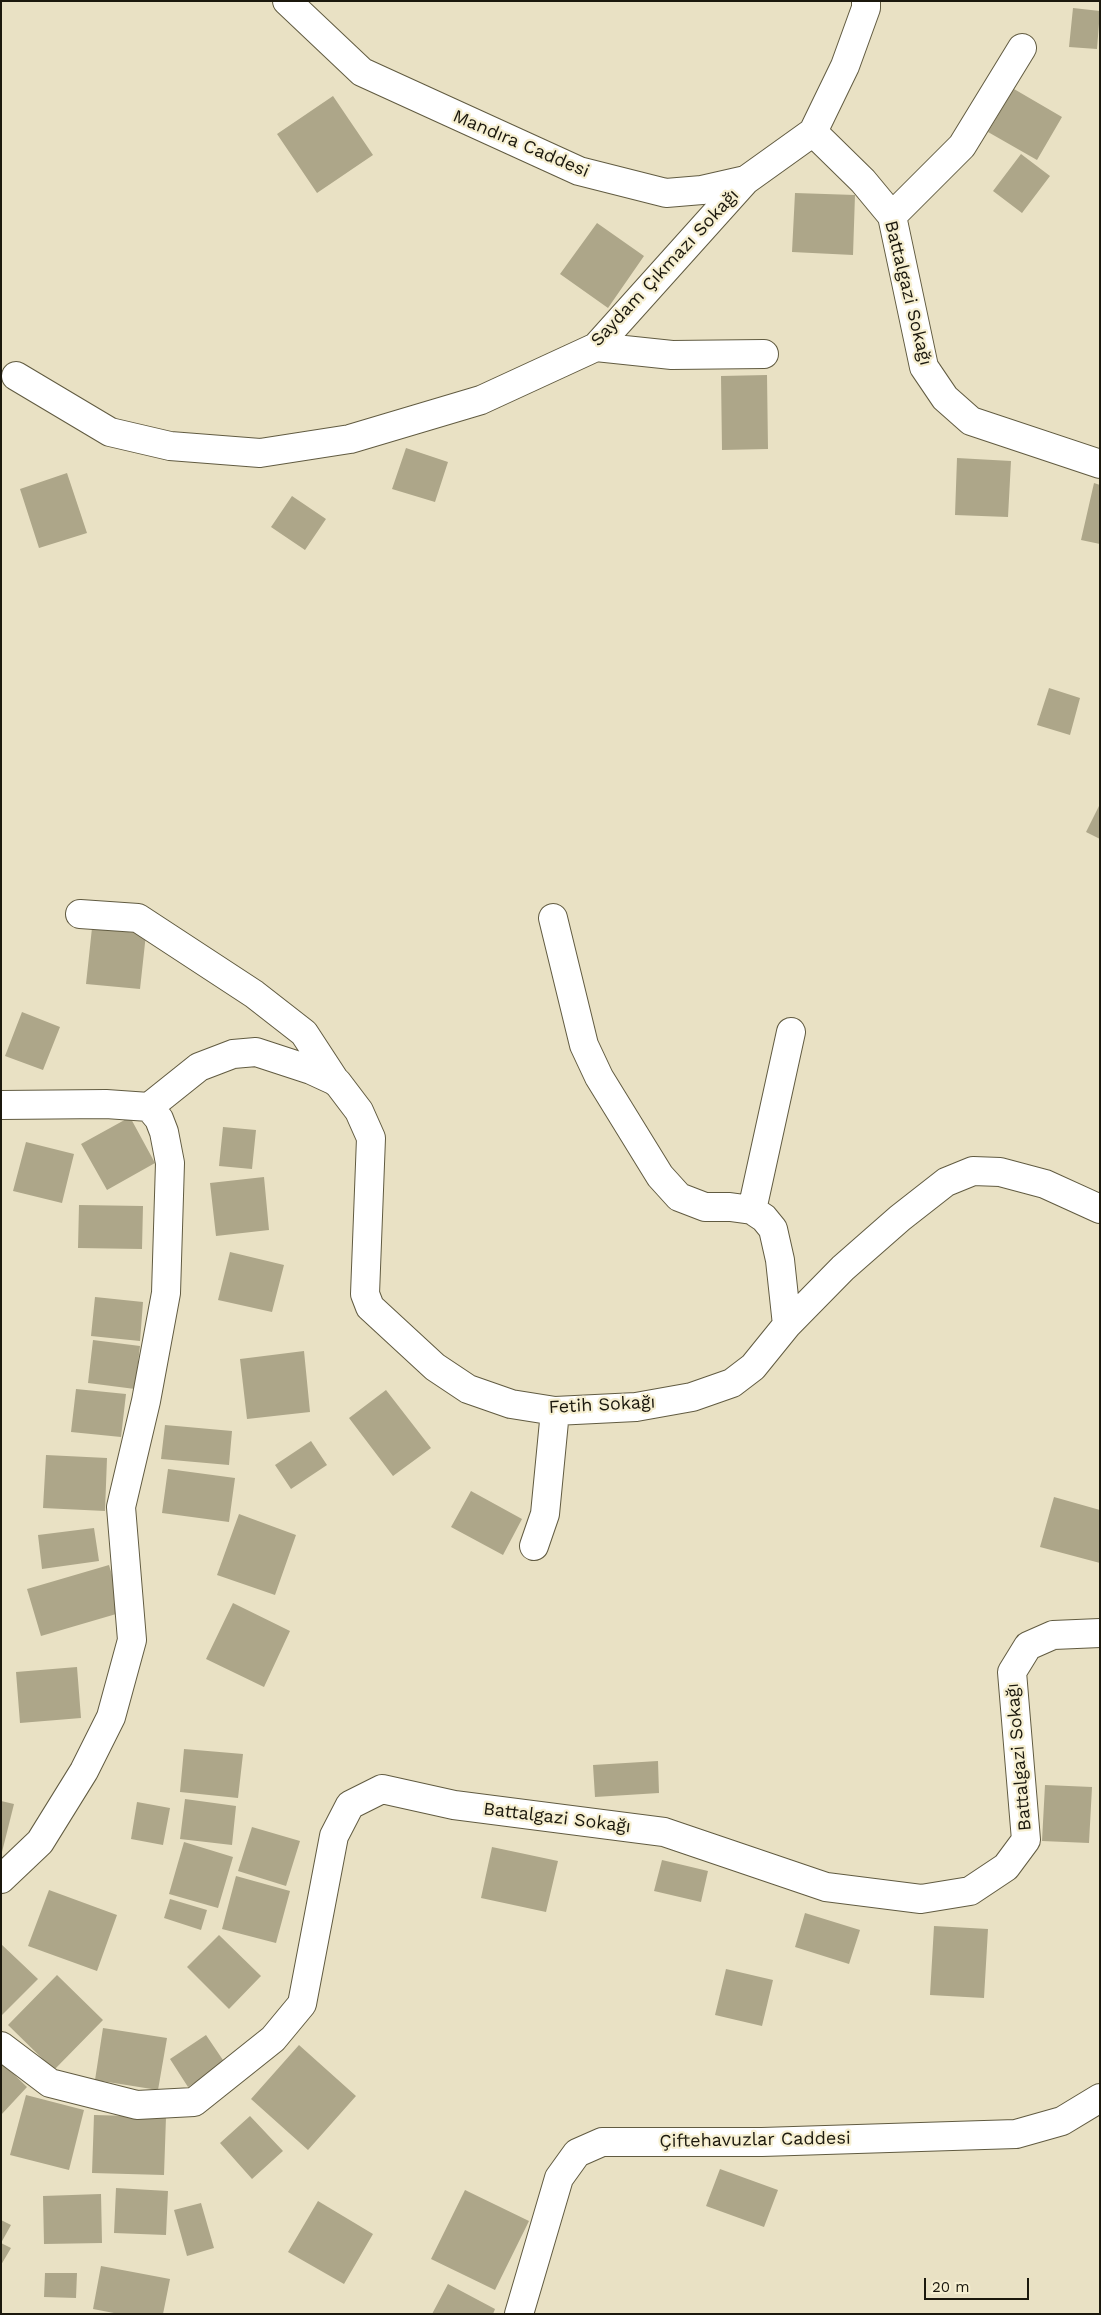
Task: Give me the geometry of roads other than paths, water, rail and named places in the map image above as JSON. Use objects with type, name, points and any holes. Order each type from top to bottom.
[{"type":"street","name":"Mandıra Caddesi","points":[[287,1],[362,72],[579,171],[666,193],[702,190],[746,180],[813,132],[845,66],[866,8],[866,1]]},
{"type":"street","points":[[892,216],[962,146],[1022,48]]},
{"type":"street","name":"Battalgazi Sokağı","points":[[813,132],[863,181],[892,216],[924,366],[945,398],[971,421],[1100,464]]},
{"type":"street","name":"Saydam Çıkmazı Sokağı","points":[[16,376],[110,432],[170,446],[260,453],[350,439],[481,400],[596,347],[746,180]]},
{"type":"street","points":[[596,347],[672,355],[764,354]]},
{"type":"street","points":[[80,914],[138,918],[254,994],[304,1033],[336,1082]]},
{"type":"street","points":[[554,918],[584,1045],[599,1078],[660,1176],[679,1197],[705,1207],[752,1210],[764,1218],[773,1229],[780,1260],[787,1325]]},
{"type":"street","points":[[752,1210],[791,1032]]},
{"type":"street","name":"Fetih Sokağı","points":[[149,1107],[199,1067],[233,1054],[256,1052],[311,1070],[336,1082],[359,1111],[370,1138],[365,1285],[365,1294],[370,1307],[434,1367],[468,1389],[511,1404],[555,1411],[636,1407],[692,1397],[732,1383],[753,1367],[787,1325],[843,1268],[900,1218],[946,1182],[974,1171],[1000,1172],[1045,1184],[1100,1208]]},
{"type":"street","points":[[1,1879],[40,1842],[84,1771],[111,1717],[132,1640],[121,1507],[146,1401],[166,1293],[170,1163],[164,1132],[159,1119],[149,1107],[106,1104],[2,1105]]},
{"type":"street","points":[[534,1546],[544,1514],[555,1411]]},
{"type":"street","name":"Battalgazi Sokağı","points":[[1,2046],[50,2083],[137,2105],[194,2102],[273,2039],[302,2004],[334,1836],[350,1805],[382,1788],[454,1806],[664,1832],[826,1887],[921,1899],[970,1891],[1006,1868],[1026,1840],[1012,1672],[1028,1646],[1053,1635],[1100,1632]]},
{"type":"street","name":"Çiftehavuzlar Caddesi","points":[[518,2314],[559,2178],[577,2153],[602,2142],[762,2142],[1016,2134],[1062,2121],[1100,2098]]}]
